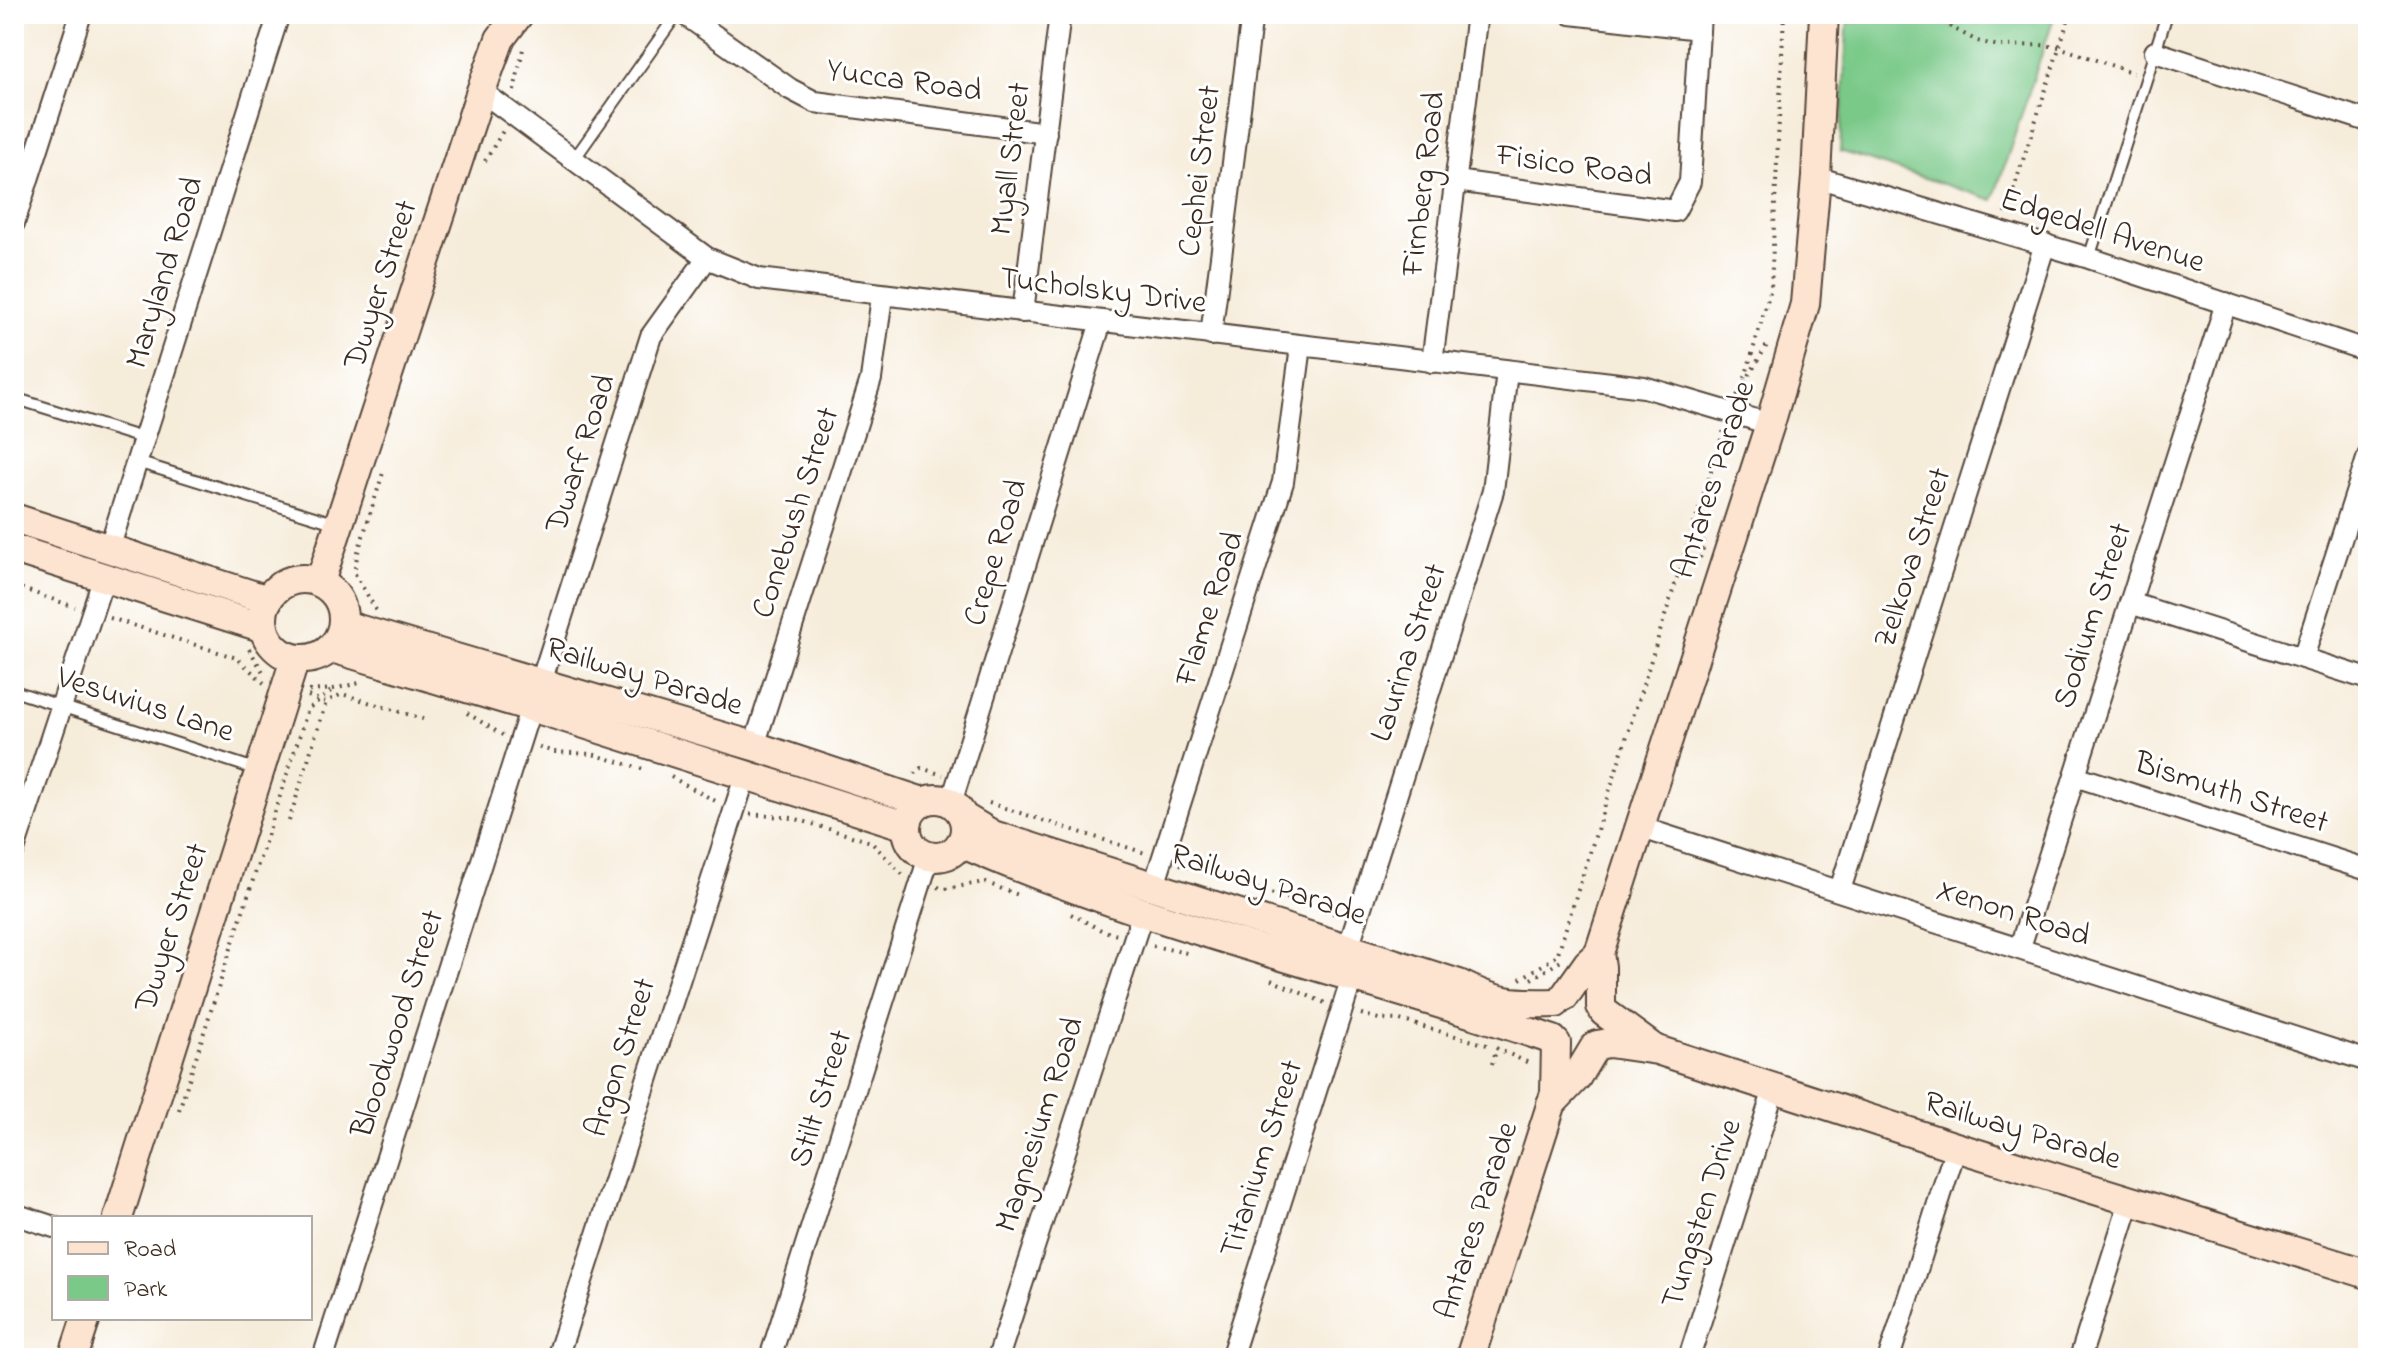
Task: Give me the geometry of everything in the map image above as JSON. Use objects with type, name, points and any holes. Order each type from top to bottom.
[{"type":"street","points":[[14,223],[81,14]]},
{"type":"street","name":"Maryland Road","points":[[109,549],[279,14]]},
{"type":"street","name":"Dwyer Street","points":[[320,582],[481,91],[500,39],[519,14]]},
{"type":"street","name":"Yucca Road","points":[[684,14],[790,89],[815,102],[1046,133]]},
{"type":"street","name":"Myall Street","points":[[1023,312],[1060,14]]},
{"type":"street","name":"Cephei Street","points":[[1211,335],[1252,14]]},
{"type":"street","name":"Firnberg Road","points":[[1432,362],[1477,14]]},
{"type":"street","points":[[1571,14],[1699,22]]},
{"type":"street","name":"Antares Parade","points":[[1603,1009],[1599,953],[1770,424],[1805,304],[1816,177],[1824,14]]},
{"type":"street","name":"Fisico Road","points":[[1456,181],[1675,211],[1690,182],[1699,22]]},
{"type":"street","points":[[2155,52],[2368,121]]},
{"type":"street","name":"Tucholsky Drive","points":[[481,91],[707,258],[759,279],[1644,387],[1770,424]]},
{"type":"street","name":"Edgedell Avenue","points":[[1816,177],[2045,244],[2368,351]]},
{"type":"street","name":"Zelkova Street","points":[[1840,890],[2045,244]]},
{"type":"street","name":"Dwarf Road","points":[[536,694],[651,336],[707,258]]},
{"type":"street","name":"Conebush Street","points":[[754,746],[871,379],[882,296]]},
{"type":"street","name":"Sodium Street","points":[[2020,947],[2226,303]]},
{"type":"street","name":"Crepe Road","points":[[949,816],[1101,322]]},
{"type":"street","name":"Flame Road","points":[[1154,885],[1283,482],[1301,346]]},
{"type":"street","name":"Laurina Street","points":[[1348,948],[1493,491],[1507,371]]},
{"type":"street","points":[[2303,658],[2368,456]]},
{"type":"street","points":[[14,518],[268,600]]},
{"type":"street","points":[[14,549],[104,577],[255,636],[282,654],[289,678],[338,637],[343,612],[339,599],[320,582],[294,580],[281,585],[268,600],[255,636]]},
{"type":"street","points":[[14,850],[104,577]]},
{"type":"street","points":[[2130,603],[2368,679]]},
{"type":"street","name":"Railway Parade","points":[[338,637],[536,694],[754,746],[949,816],[993,835],[1459,984],[1481,995],[1511,1028]]},
{"type":"street","name":"Dwyer Street","points":[[119,1216],[289,678]]},
{"type":"street","name":"Railway Parade","points":[[536,694],[745,777],[906,826]]},
{"type":"street","name":"Bloodwood Street","points":[[323,1358],[536,694]]},
{"type":"street","name":"Bismuth Street","points":[[2075,776],[2368,870]]},
{"type":"street","name":"Argon Street","points":[[557,1358],[745,777]]},
{"type":"street","points":[[909,816],[949,816],[947,855],[925,870],[912,846],[906,826],[909,816]]},
{"type":"street","name":"Railway Parade","points":[[949,816],[1006,863],[1143,912],[1554,1042]]},
{"type":"street","name":"Xenon Road","points":[[1639,827],[2368,1061]]},
{"type":"street","name":"Stilt Street","points":[[770,1358],[925,870]]},
{"type":"street","name":"Magnesium Road","points":[[998,1358],[1143,912]]},
{"type":"street","name":"Antares Parade","points":[[1560,1000],[1599,953]]},
{"type":"street","name":"Titanium Street","points":[[1231,1358],[1352,978]]},
{"type":"street","points":[[1583,995],[1603,1009],[1606,1030],[1596,1046],[1579,1053],[1569,1052],[1554,1042],[1548,1021],[1560,1000],[1583,995]]},
{"type":"street","name":"Railway Parade","points":[[1511,1028],[1560,1000]]},
{"type":"street","name":"Railway Parade","points":[[1603,1009],[1657,1050]]},
{"type":"street","name":"Antares Parade","points":[[1470,1358],[1551,1104],[1557,1073],[1554,1042]]},
{"type":"street","name":"Railway Parade","points":[[1596,1046],[1609,1043],[1657,1050],[1956,1147],[2368,1274]]},
{"type":"street","name":"Antares Parade","points":[[1551,1104],[1576,1078],[1596,1046]]},
{"type":"street","name":"Tungsten Drive","points":[[1689,1358],[1774,1089]]},
{"type":"street","points":[[1889,1358],[1956,1147]]},
{"type":"street","points":[[2080,1358],[2130,1201]]},
{"type":"street","points":[[14,1214],[52,1226]]},
{"type":"street","points":[[73,1357],[85,1320]]},
{"type":"lane","points":[[575,158],[677,14]]},
{"type":"lane","points":[[2089,258],[2167,14]]},
{"type":"lane","points":[[14,398],[145,439]]},
{"type":"lane","points":[[137,462],[339,525]]},
{"type":"lane","name":"Vesuvius Lane","points":[[14,691],[260,770]]},
{"type":"path","points":[[1743,384],[1771,288],[1784,14]]},
{"type":"path","points":[[1909,14],[1938,20],[1977,41],[1999,46],[2059,47],[2146,78]]},
{"type":"path","points":[[1935,14],[1938,20]]},
{"type":"path","points":[[1945,14],[1945,23]]},
{"type":"path","points":[[2001,231],[2070,14]]},
{"type":"path","points":[[478,172],[502,133],[519,75],[524,45]]},
{"type":"path","points":[[1557,956],[1730,411],[1770,341]]},
{"type":"path","points":[[289,678],[302,692],[365,681],[369,646],[379,615],[354,572],[387,461]]},
{"type":"path","points":[[1699,560],[1704,545],[1703,497]]},
{"type":"path","points":[[14,586],[237,658],[263,683],[289,678]]},
{"type":"path","points":[[255,636],[267,679],[289,678],[323,701]]},
{"type":"path","points":[[289,821],[323,701],[333,689]]},
{"type":"path","points":[[178,1113],[308,709],[342,694],[423,719]]},
{"type":"path","points":[[462,710],[502,736],[554,752],[592,754],[644,770]]},
{"type":"path","points":[[658,774],[671,777],[712,800],[757,817],[793,818],[871,842],[898,873],[925,870],[945,889],[984,882],[1027,898]]},
{"type":"path","points":[[1071,914],[1101,930],[1194,954]]},
{"type":"path","points":[[1537,1067],[1511,1028],[1520,994],[1532,978],[1567,957]]},
{"type":"path","points":[[1266,978],[1296,988],[1317,1001],[1379,1019],[1511,1028]]},
{"type":"green space","points":[[1848,14],[2055,14],[1993,200],[1840,151]]}]
